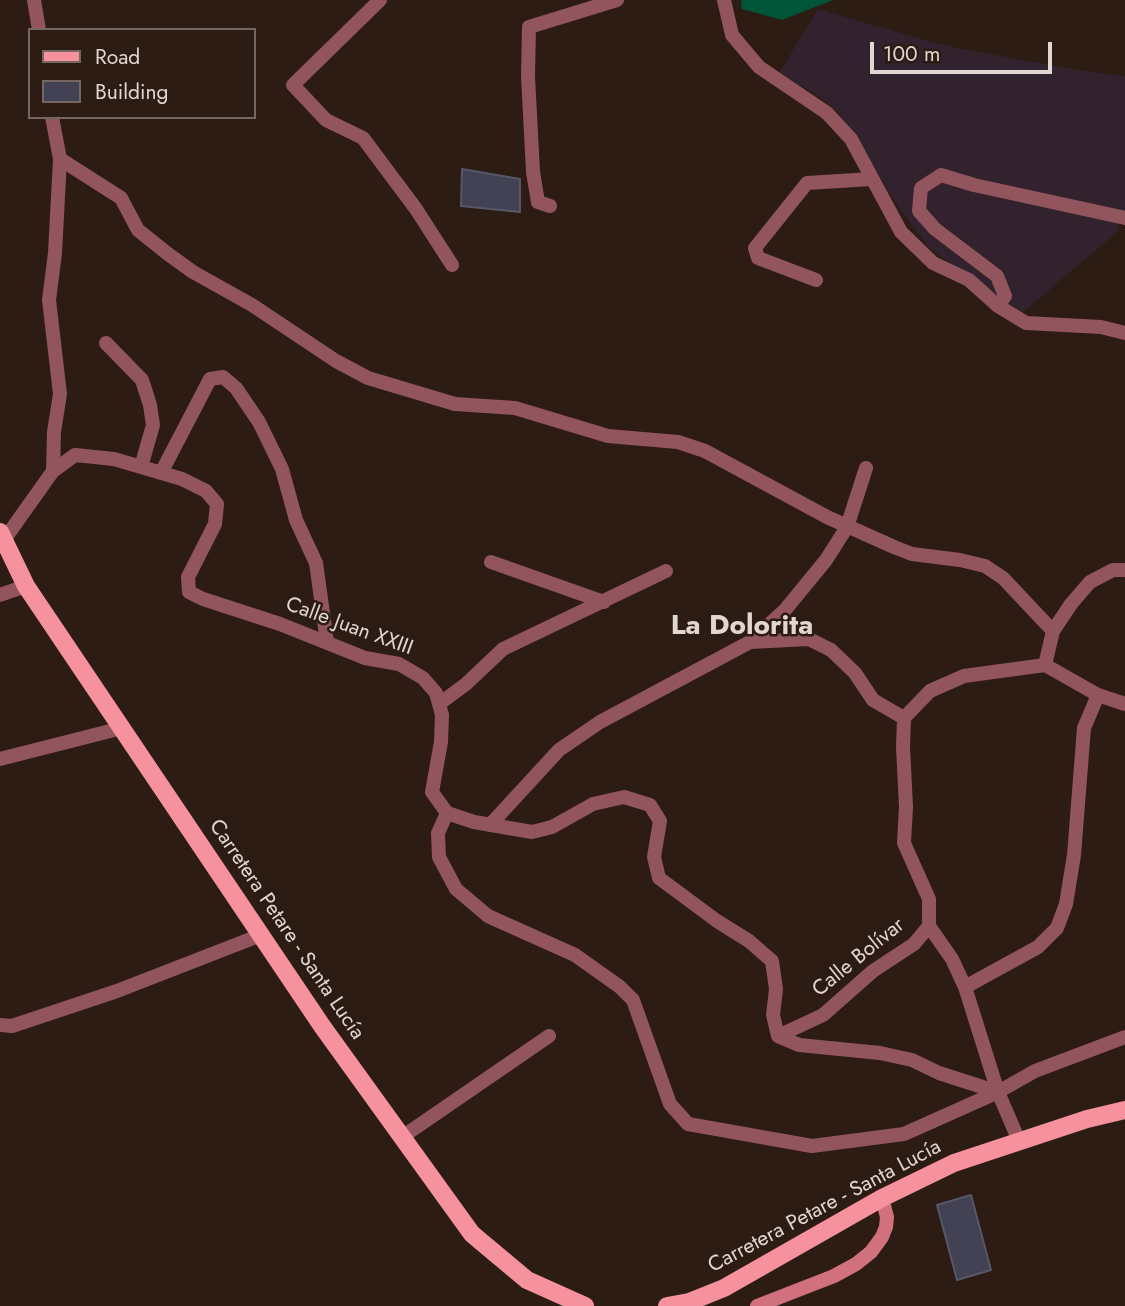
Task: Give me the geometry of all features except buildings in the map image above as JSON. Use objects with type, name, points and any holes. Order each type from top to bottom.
[{"type":"main road","name":"Carretera Petare - Santa Lucía","points":[[2,536],[26,586],[261,936],[322,1026],[472,1234],[527,1280],[585,1306]]},
{"type":"main road","name":"Carretera Petare - Santa Lucía","points":[[667,1306],[689,1302],[724,1288],[882,1198],[954,1163],[1125,1110]]},
{"type":"street","points":[[34,0],[39,28]]},
{"type":"street","points":[[380,0],[293,85],[326,120],[363,138],[416,209],[452,265]]},
{"type":"street","points":[[550,206],[538,202],[533,172],[528,76],[529,27],[617,0]]},
{"type":"street","points":[[724,0],[732,35],[759,67],[827,113],[851,139],[901,232],[933,263],[969,281],[998,306],[1026,323],[1101,327],[1125,333]]},
{"type":"street","points":[[52,119],[60,159],[55,253],[49,300],[60,394],[54,432],[53,471]]},
{"type":"street","points":[[60,159],[121,198],[138,230],[193,272],[252,304],[336,361],[368,378],[455,404],[515,408],[607,436],[678,442],[705,451],[848,527],[912,554],[985,566],[1003,578],[1053,631]]},
{"type":"street","points":[[998,306],[1005,296],[998,276],[935,229],[919,211],[921,188],[941,176],[974,186],[1125,218]]},
{"type":"street","points":[[816,280],[758,257],[755,248],[807,183],[871,179]]},
{"type":"street","points":[[106,343],[142,380],[150,405],[153,425],[141,467]]},
{"type":"street","points":[[161,473],[210,379],[223,377],[236,388],[259,422],[282,469],[296,520],[316,563],[327,642]]},
{"type":"street","name":"Calle Juan XXIII","points":[[2,536],[53,471],[75,455],[114,459],[182,480],[206,491],[217,504],[215,524],[188,577],[190,592],[366,658],[399,664],[423,678],[436,693],[439,704]]},
{"type":"street","points":[[490,825],[559,750],[600,722],[750,642],[785,610],[826,560],[848,527],[866,468]]},
{"type":"street","points":[[491,562],[604,602]]},
{"type":"street","points":[[1045,665],[1053,631],[1071,604],[1090,582],[1113,570],[1125,570]]},
{"type":"street","points":[[666,571],[503,649],[466,684],[439,704],[442,715],[441,742],[432,792],[447,813],[490,825],[531,832],[552,827],[593,804],[624,797],[650,805],[660,821],[654,857],[659,878],[749,941],[772,961],[776,989],[773,1015],[778,1036],[799,1045],[912,1060],[939,1073],[998,1092]]},
{"type":"street","points":[[0,595],[26,586]]},
{"type":"street","points":[[750,642],[809,639],[831,650],[847,665],[873,700],[904,718],[930,691],[964,676],[1045,665],[1098,695],[1125,704]]},
{"type":"street","points":[[965,987],[1038,947],[1057,928],[1066,904],[1074,855],[1084,728],[1098,695]]},
{"type":"street","name":"Calle Bolívar","points":[[778,1036],[823,1016],[873,971],[914,944],[929,926],[929,899],[904,843],[904,718]]},
{"type":"street","points":[[0,760],[122,729]]},
{"type":"street","points":[[447,813],[438,833],[439,857],[456,889],[488,916],[575,955],[620,986],[633,1000],[670,1104],[688,1124],[812,1146],[904,1134],[998,1092],[1035,1071],[1125,1037]]},
{"type":"street","points":[[929,926],[952,959],[965,987],[998,1092],[1019,1141]]},
{"type":"street","points":[[0,1025],[12,1026],[117,991],[261,936]]},
{"type":"street","points":[[402,1137],[549,1036]]},
{"type":"street","points":[[757,1306],[834,1276],[871,1252],[886,1227],[887,1217],[882,1198]]},
{"type":"street","points":[[698,1306],[724,1288]]},
{"type":"shaded area","points":[[818,9],[962,49],[1125,76],[1125,212],[1121,212],[1116,233],[1022,313],[929,248],[898,206],[839,113],[817,95],[779,73]]},
{"type":"green space","points":[[741,0],[833,0],[782,20],[742,9]]},
{"type":"district","name":"La Dolorita","points":[[742,627]]}]
